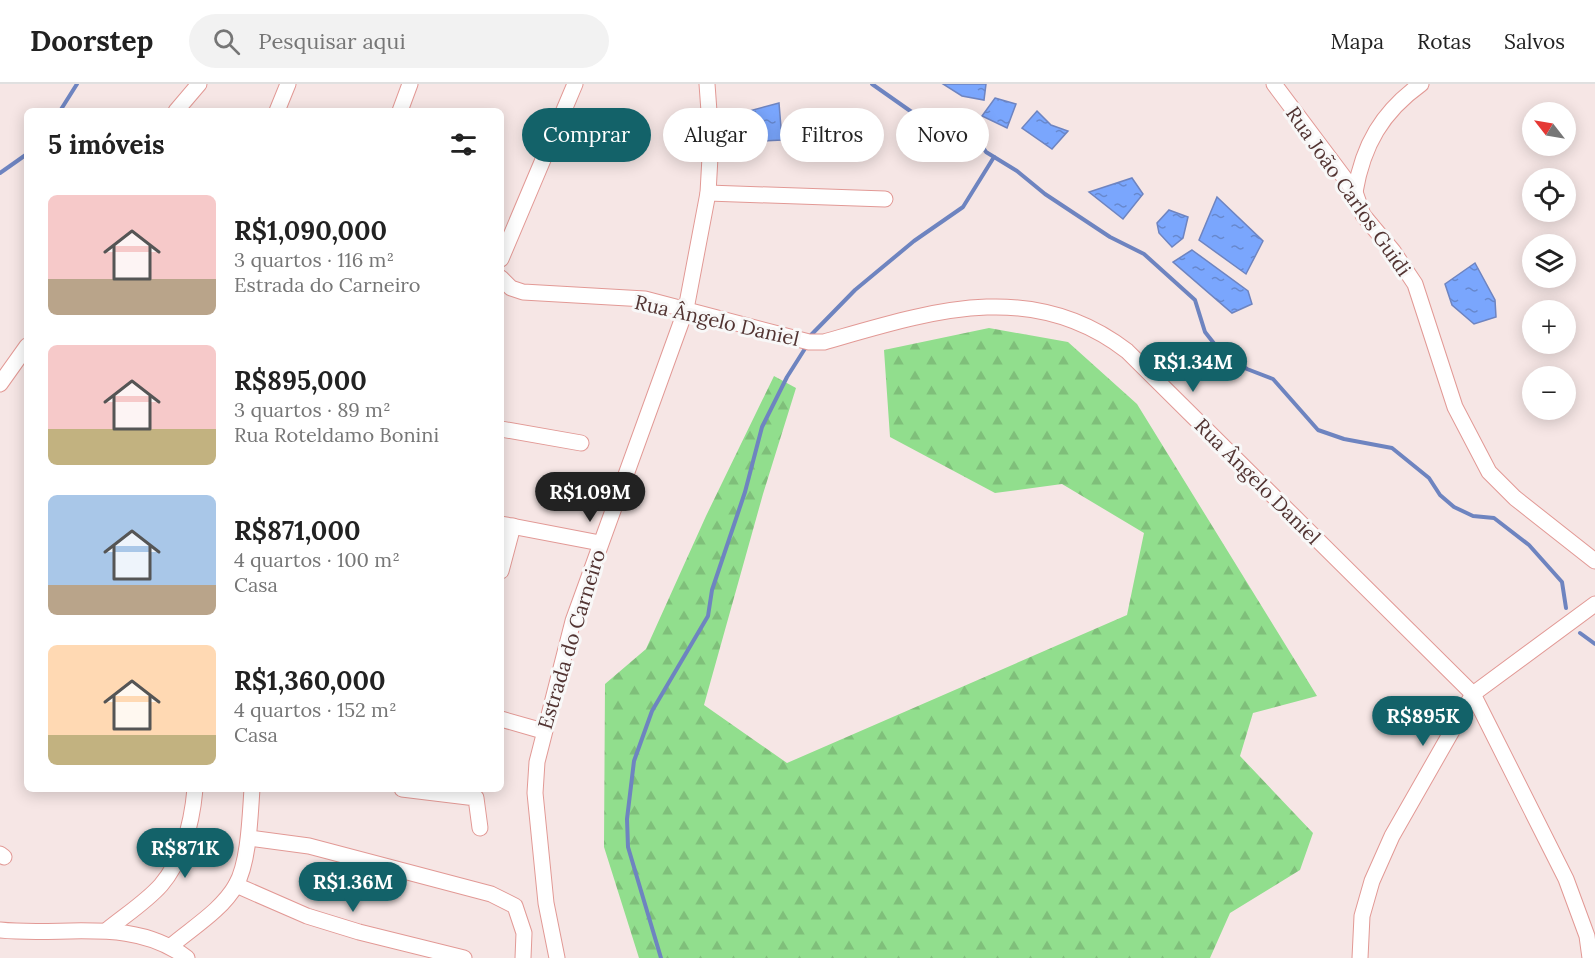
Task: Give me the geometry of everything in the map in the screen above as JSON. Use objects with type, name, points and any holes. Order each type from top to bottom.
[{"type":"street","points":[[179,108],[199,84]]},
{"type":"street","points":[[278,108],[288,84]]},
{"type":"street","points":[[401,108],[410,84]]},
{"type":"street","points":[[504,252],[575,84]]},
{"type":"street","name":"Estrada do Carneiro","points":[[557,958],[546,903],[535,793],[537,762],[543,731],[573,621],[686,309],[708,193],[711,140],[707,84]]},
{"type":"street","name":"Rua João Carlos Guidi","points":[[1274,84],[1355,192],[1363,215],[1393,251],[1415,284],[1455,407],[1489,472],[1515,498],[1595,561]]},
{"type":"street","points":[[1355,192],[1365,152],[1379,125],[1397,101],[1421,84]]},
{"type":"street","points":[[708,193],[885,199]]},
{"type":"street","name":"Rua Ângelo Daniel","points":[[504,281],[511,288],[523,292],[645,299],[809,342],[824,342],[933,311],[976,307],[1038,311],[1074,319],[1102,332],[1127,351],[1473,694],[1566,879],[1587,936],[1590,958]]},
{"type":"street","points":[[0,384],[24,350]]},
{"type":"street","points":[[504,429],[581,442]]},
{"type":"street","points":[[504,548],[507,525],[600,543]]},
{"type":"street","points":[[1360,958],[1362,916],[1372,881],[1392,836],[1473,694],[1595,604]]},
{"type":"street","points":[[504,720],[543,731]]},
{"type":"street","points":[[106,930],[160,886],[176,863],[188,830],[194,792]]},
{"type":"street","points":[[171,946],[217,907],[236,885],[249,838],[252,792]]},
{"type":"street","points":[[427,792],[476,798],[480,828]]},
{"type":"street","points":[[249,838],[309,846],[491,894],[515,906],[524,933],[523,958]]},
{"type":"street","points":[[236,885],[318,919],[464,958]]},
{"type":"street","points":[[0,930],[43,933],[106,930],[140,934],[171,946],[187,958]]},
{"type":"green space","points":[[989,328],[1068,342],[1137,404],[1317,696],[1253,713],[1240,756],[1313,833],[1300,870],[1230,913],[1210,958],[639,958],[604,847],[605,684],[646,649],[706,516],[774,376],[796,388],[763,494],[704,705],[787,763],[1127,615],[1144,533],[1062,484],[995,493],[890,437],[884,350]]},
{"type":"water","points":[[943,84],[986,84],[984,100],[962,96]]},
{"type":"water","points":[[995,98],[1016,104],[1007,128],[989,119],[988,108]]},
{"type":"water","points":[[779,103],[780,140],[768,141],[768,108],[760,108]]},
{"type":"water","points":[[1037,111],[1051,125],[1068,131],[1052,149],[1022,128]]},
{"type":"water","points":[[1132,178],[1143,194],[1123,219],[1089,192]]},
{"type":"water","points":[[1217,197],[1263,241],[1246,274],[1199,240]]},
{"type":"water","points":[[1169,210],[1188,217],[1183,238],[1172,247],[1159,233],[1157,223]]},
{"type":"water","points":[[1192,250],[1248,291],[1252,304],[1232,313],[1173,262]]},
{"type":"water","points":[[1475,263],[1495,300],[1496,317],[1474,324],[1452,305],[1445,284]]},
{"type":"waterway","points":[[62,108],[77,84]]},
{"type":"waterway","points":[[872,84],[916,115],[974,133],[986,152],[1017,171],[1045,194],[1110,237],[1144,254],[1195,300],[1205,332],[1220,351],[1247,369],[1273,379],[1318,430],[1344,439],[1392,448],[1429,478],[1440,495],[1454,507],[1473,516],[1494,518],[1529,545],[1562,582],[1566,608]]},
{"type":"waterway","points":[[0,173],[24,156]]},
{"type":"waterway","points":[[811,335],[855,290],[914,241],[963,207],[994,157]]},
{"type":"waterway","points":[[661,958],[628,847],[627,819],[634,761],[652,711],[708,616],[712,590],[745,492],[762,427],[787,377],[806,347]]},
{"type":"waterway","points":[[1580,633],[1595,644]]}]
